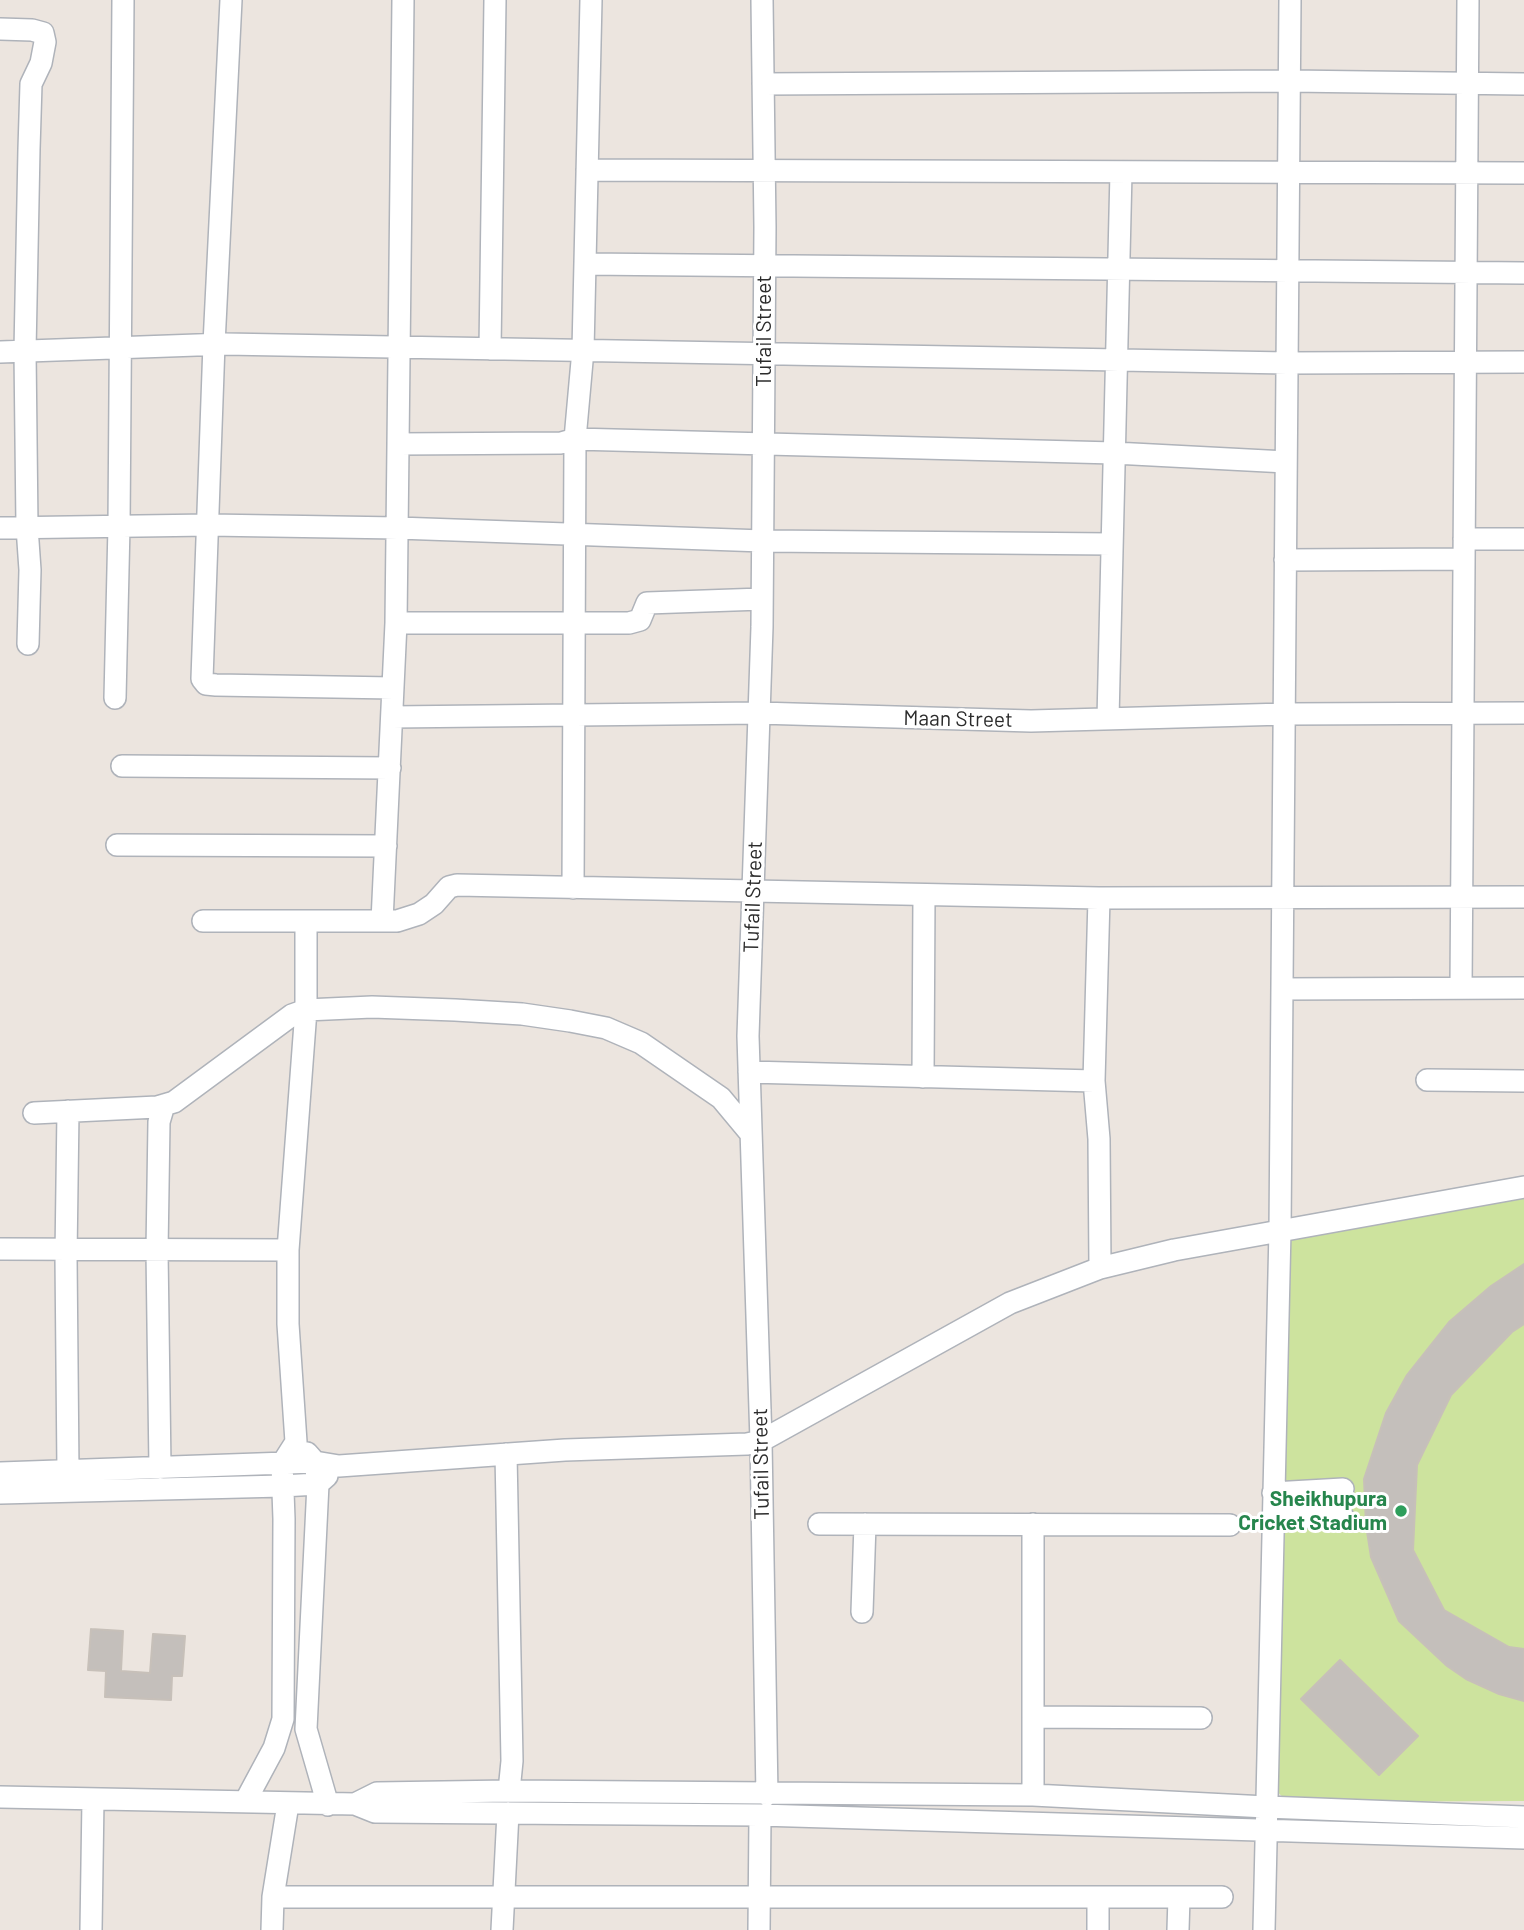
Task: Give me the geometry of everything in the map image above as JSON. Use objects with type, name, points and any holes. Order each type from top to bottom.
[{"type":"street","points":[[115,698],[123,0]]},
{"type":"street","points":[[231,0],[214,344],[202,674],[204,683],[393,688]]},
{"type":"street","points":[[382,920],[396,623],[403,0]]},
{"type":"street","points":[[490,349],[495,0]]},
{"type":"street","points":[[573,888],[575,439],[583,350],[591,0]]},
{"type":"street","name":"Tufail Street","points":[[762,0],[765,265],[763,541],[748,1036],[761,1441],[767,1795]]},
{"type":"street","points":[[1264,1930],[1280,1230],[1290,0]]},
{"type":"street","points":[[1461,989],[1468,0]]},
{"type":"street","points":[[0,29],[32,30],[43,33],[45,41],[41,63],[32,85],[25,351],[30,570],[28,644]]},
{"type":"street","points":[[763,84],[1289,81],[1524,84]]},
{"type":"street","points":[[587,170],[1524,173]]},
{"type":"street","points":[[1108,719],[1121,172]]},
{"type":"street","points":[[585,264],[1524,273]]},
{"type":"street","points":[[0,352],[214,344],[1287,363],[1524,362]]},
{"type":"street","points":[[398,444],[561,443],[575,439],[1114,453],[1286,462]]},
{"type":"street","points":[[0,527],[209,525],[398,528],[763,541],[1112,544]]},
{"type":"street","points":[[1285,559],[1464,549],[1524,539]]},
{"type":"street","points":[[396,623],[636,622],[640,620],[647,603],[762,599]]},
{"type":"street","name":"Maan Street","points":[[392,717],[759,713],[1031,721],[1285,714],[1524,713]]},
{"type":"street","points":[[122,766],[390,768]]},
{"type":"street","points":[[117,845],[386,846]]},
{"type":"street","points":[[203,921],[397,920],[419,914],[434,904],[449,887],[457,885],[1099,898],[1524,897]]},
{"type":"street","points":[[923,1077],[924,895]]},
{"type":"street","points":[[1099,898],[1094,1081],[1099,1139],[1100,1268]]},
{"type":"street","points":[[245,1802],[274,1748],[283,1719],[285,1519],[282,1464],[296,1442],[288,1324],[288,1250],[306,1010],[306,921]]},
{"type":"street","points":[[1282,989],[1524,988]]},
{"type":"street","points":[[34,1112],[164,1105],[174,1101],[292,1015],[306,1010],[372,1007],[522,1014],[606,1028],[641,1043],[721,1098],[751,1135]]},
{"type":"street","points":[[749,1072],[1094,1081]]},
{"type":"street","points":[[1427,1080],[1524,1080]]},
{"type":"street","points":[[160,1468],[157,1251],[159,1122],[164,1105]]},
{"type":"street","points":[[68,1111],[68,1472]]},
{"type":"street","points":[[0,1473],[315,1462],[339,1466],[565,1450],[730,1446],[761,1441],[1010,1303],[1100,1268],[1174,1250],[1524,1187]]},
{"type":"street","points":[[0,1249],[288,1250]]},
{"type":"street","points":[[296,1442],[315,1462],[318,1484],[306,1729],[328,1804]]},
{"type":"street","points":[[506,1454],[512,1761],[509,1791]]},
{"type":"street","points":[[0,1493],[318,1484],[339,1466]]},
{"type":"street","points":[[1273,1493],[1343,1489]]},
{"type":"street","points":[[1272,1517],[1343,1517]]},
{"type":"street","points":[[819,1524],[1230,1525]]},
{"type":"street","points":[[862,1612],[865,1524]]},
{"type":"street","points":[[1033,1524],[1033,1795]]},
{"type":"street","points":[[1033,1717],[1201,1718]]},
{"type":"street","points":[[355,1804],[377,1793],[509,1791],[1033,1795],[1524,1817]]},
{"type":"street","points":[[0,1797],[355,1804],[375,1812],[760,1815],[1524,1838]]},
{"type":"street","points":[[92,1930],[93,1799]]},
{"type":"street","points":[[272,1930],[273,1896],[288,1804]]},
{"type":"street","points":[[502,1930],[508,1813]]},
{"type":"street","points":[[760,1815],[760,1930]]},
{"type":"street","points":[[273,1896],[1222,1898]]},
{"type":"street","points":[[1178,1930],[1179,1897]]},
{"type":"street","points":[[1098,1898],[1098,1930]]},
{"type":"green space","name":"Sheikhupura Cricket Stadium","points":[[1524,1194],[1524,1801],[1288,1802],[1269,1784],[1287,1238]]},
{"type":"building","points":[[1524,1264],[1524,1324],[1512,1332],[1451,1395],[1417,1465],[1413,1550],[1444,1610],[1509,1647],[1524,1649],[1524,1701],[1499,1694],[1466,1679],[1447,1666],[1399,1621],[1371,1557],[1366,1525],[1364,1479],[1386,1413],[1407,1375],[1449,1322],[1491,1286]]},
{"type":"building","points":[[91,1629],[123,1631],[121,1671],[150,1673],[153,1634],[185,1636],[182,1676],[172,1676],[171,1700],[105,1697],[106,1671],[88,1670]]},
{"type":"building","points":[[1340,1660],[1418,1736],[1379,1775],[1301,1699]]},
{"type":"place","name":"Sheikhupura Cricket Stadium","points":[[1401,1511]]}]
